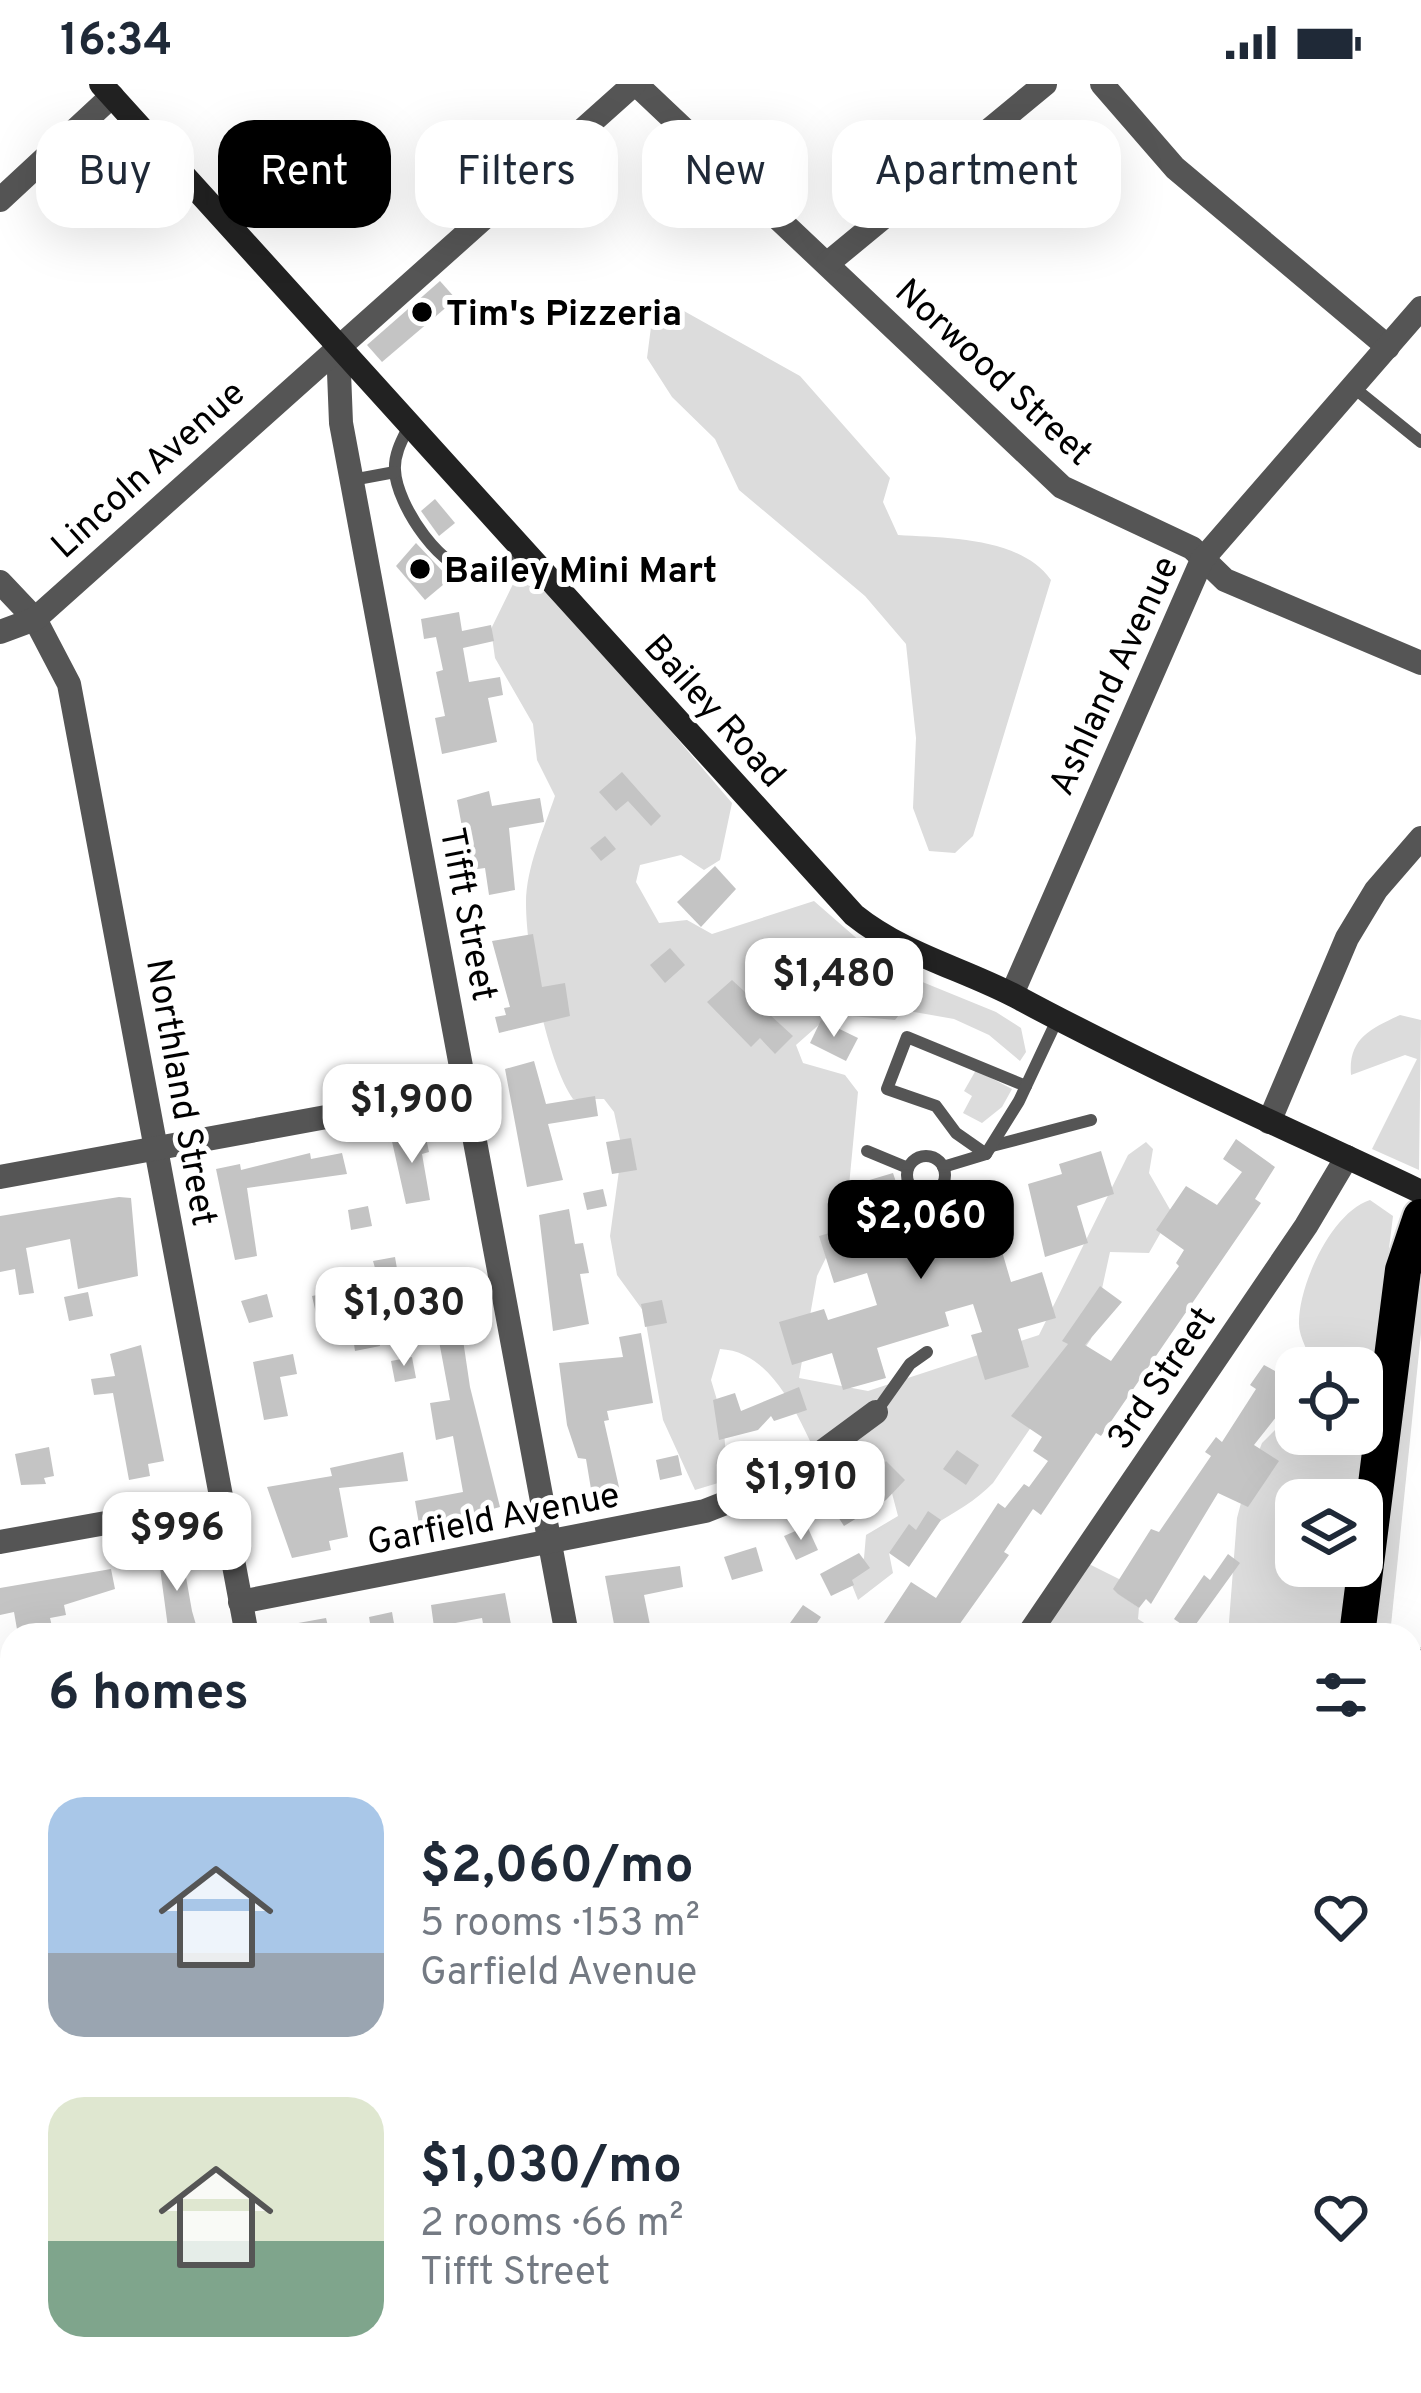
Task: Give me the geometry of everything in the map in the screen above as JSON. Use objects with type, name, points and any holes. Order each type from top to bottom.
[{"type":"highway","points":[[1359,1623],[1403,1270],[1421,1217]]},
{"type":"street","name":"Norwood Street","points":[[635,84],[1062,487],[1192,548],[1226,580],[1421,663]]},
{"type":"street","name":"Lincoln Avenue","points":[[0,632],[35,620],[635,84]]},
{"type":"street","points":[[828,263],[1045,84]]},
{"type":"street","points":[[1102,84],[1175,168],[1388,347]]},
{"type":"street","points":[[0,200],[107,90]]},
{"type":"street","name":"Bailey Road","points":[[107,90],[854,915],[902,947],[1012,994],[1057,1020],[1421,1192]]},
{"type":"street","name":"Ashland Avenue","points":[[1012,994],[1202,560],[1421,308]]},
{"type":"street","name":"Tifft Street","points":[[338,347],[341,423],[565,1623]]},
{"type":"street","name":"Northland Street","points":[[0,582],[35,620],[69,684],[244,1623]]},
{"type":"street","points":[[1269,1122],[1347,938],[1376,890],[1421,838]]},
{"type":"street","points":[[0,1177],[468,1091]]},
{"type":"street","name":"3rd Street","points":[[1036,1623],[1306,1226],[1356,1161]]},
{"type":"street","name":"Garfield Avenue","points":[[240,1602],[550,1543],[734,1502],[784,1480],[876,1412]]},
{"type":"street","points":[[0,1542],[223,1502]]},
{"type":"lane","points":[[1353,387],[1421,442]]},
{"type":"lane","points":[[410,425],[399,445],[394,472],[406,508],[459,569],[482,573],[524,551]]},
{"type":"lane","points":[[352,480],[394,472]]},
{"type":"lane","points":[[989,1150],[1057,1020]]},
{"type":"lane","points":[[989,1150],[956,1133],[936,1106],[886,1089],[907,1036],[1026,1085]]},
{"type":"lane","points":[[908,1168],[922,1156],[943,1167],[1091,1120]]},
{"type":"lane","points":[[867,1151],[908,1168]]},
{"type":"lane","points":[[908,1168],[910,1186],[927,1194],[942,1184],[943,1167]]},
{"type":"lane","points":[[876,1412],[910,1364],[927,1352]]},
{"type":"shaded area","points":[[675,306],[800,376],[890,478],[883,502],[898,535],[982,542],[1021,555],[1051,580],[973,836],[955,853],[929,851],[913,808],[916,738],[906,644],[865,596],[739,490],[715,439],[672,397],[647,358],[651,327]]},
{"type":"shaded area","points":[[515,580],[557,597],[732,803],[720,860],[704,870],[681,855],[640,865],[636,882],[659,923],[687,920],[712,934],[814,901],[893,970],[996,1012],[1021,1028],[1026,1052],[1020,1061],[989,1035],[954,1019],[903,1010],[895,1020],[831,1014],[796,1045],[803,1063],[845,1075],[858,1092],[846,1217],[817,1276],[799,1378],[868,1391],[1039,1335],[1128,1155],[1146,1142],[1153,1149],[1149,1173],[1172,1213],[1149,1253],[1110,1252],[1091,1339],[993,1483],[970,1503],[889,1553],[893,1573],[858,1600],[850,1580],[864,1558],[866,1535],[898,1516],[889,1482],[858,1489],[830,1482],[789,1400],[759,1365],[741,1354],[720,1349],[711,1380],[723,1420],[728,1480],[695,1490],[663,1420],[644,1312],[617,1275],[610,1236],[622,1149],[614,1112],[604,1099],[573,1099],[554,1059],[534,976],[527,889],[555,796],[537,760],[533,724],[495,658],[491,629]]},
{"type":"shaded area","points":[[1400,1015],[1421,1020],[1419,1170],[1372,1149],[1417,1059],[1405,1055],[1351,1075],[1357,1044]]},
{"type":"shaded area","points":[[976,1070],[1012,1089],[1002,1107],[982,1123],[963,1113],[972,1096],[964,1091]]},
{"type":"shaded area","points":[[1370,1200],[1393,1216],[1377,1347],[1306,1347],[1300,1306],[1320,1251],[1343,1219]]},
{"type":"shaded area","points":[[1421,1231],[1421,1333],[1391,1623],[1367,1623],[1372,1587],[1383,1587],[1383,1505]]},
{"type":"shaded area","points":[[1275,1430],[1275,1455],[1364,1455],[1361,1479],[1275,1479],[1275,1587],[1348,1587],[1344,1623],[1229,1623],[1237,1518],[1262,1443]]},
{"type":"shaded area","points":[[1089,1564],[1119,1579],[1119,1594],[1139,1608],[1138,1619],[1144,1623],[1050,1623]]},
{"type":"building","name":"Tim's Pizzeria","points":[[440,281],[456,299],[382,362],[367,345]]},
{"type":"building","points":[[435,499],[455,523],[439,536],[421,511]]},
{"type":"building","name":"Bailey Mini Mart","points":[[416,543],[450,579],[425,600],[396,566]]},
{"type":"building","points":[[459,612],[462,631],[491,625],[494,641],[463,648],[469,682],[500,677],[503,695],[488,698],[497,742],[442,754],[435,718],[445,716],[436,672],[443,670],[436,637],[424,639],[421,619]]},
{"type":"building","points":[[622,772],[661,816],[651,826],[628,801],[616,811],[599,792]]},
{"type":"building","points":[[489,791],[492,806],[540,798],[544,822],[509,828],[515,890],[489,895],[485,868],[470,870],[457,800]]},
{"type":"building","points":[[605,836],[616,849],[601,861],[590,848]]},
{"type":"building","points":[[715,866],[736,889],[701,927],[677,902]]},
{"type":"building","points":[[533,934],[542,987],[565,983],[570,1016],[499,1033],[495,1017],[506,1015],[504,1008],[510,1007],[492,941]]},
{"type":"building","points":[[670,948],[685,965],[665,983],[650,965]]},
{"type":"building","points":[[732,980],[793,1036],[775,1054],[760,1038],[751,1047],[707,1002]]},
{"type":"building","points":[[821,1020],[858,1038],[846,1061],[810,1043]]},
{"type":"building","points":[[534,1061],[546,1104],[595,1096],[598,1116],[548,1124],[563,1180],[527,1187],[505,1069]]},
{"type":"building","points":[[425,1133],[429,1152],[422,1154],[430,1200],[406,1204],[391,1137]]},
{"type":"building","points":[[631,1138],[637,1170],[612,1174],[606,1142]]},
{"type":"building","points":[[1236,1139],[1275,1167],[1255,1199],[1261,1203],[1101,1436],[1096,1433],[1041,1515],[1033,1509],[1004,1552],[1009,1555],[960,1623],[884,1623],[911,1582],[936,1598],[998,1503],[1005,1508],[1048,1461],[1033,1451],[1042,1437],[1011,1416],[1068,1344],[1062,1341],[1100,1286],[1122,1302],[1085,1345],[1111,1361],[1179,1266],[1176,1263],[1184,1250],[1156,1230],[1186,1186],[1217,1205],[1242,1172],[1223,1159]]},
{"type":"building","points":[[1101,1151],[1114,1194],[1077,1206],[1088,1243],[1045,1257],[1028,1184],[1062,1174],[1059,1164]]},
{"type":"building","points":[[310,1153],[311,1159],[342,1153],[347,1174],[247,1188],[257,1256],[235,1260],[216,1169],[240,1164],[241,1170]]},
{"type":"building","points":[[893,1173],[906,1212],[981,1184],[982,1189],[997,1185],[1009,1227],[996,1231],[1011,1282],[1042,1272],[1056,1318],[1018,1329],[1029,1367],[985,1380],[971,1335],[982,1332],[973,1304],[945,1312],[949,1326],[877,1348],[886,1378],[843,1390],[832,1353],[792,1365],[779,1322],[824,1309],[828,1320],[877,1305],[867,1273],[834,1283],[819,1236],[858,1225],[846,1187]]},
{"type":"building","points":[[603,1189],[607,1206],[587,1210],[583,1193]]},
{"type":"building","points":[[131,1198],[138,1276],[78,1289],[70,1239],[26,1248],[34,1293],[19,1295],[15,1269],[0,1272],[0,1216]]},
{"type":"building","points":[[368,1206],[372,1226],[351,1230],[348,1210]]},
{"type":"building","points":[[569,1209],[575,1244],[583,1243],[589,1273],[580,1274],[589,1324],[553,1331],[539,1215]]},
{"type":"building","points":[[395,1257],[400,1286],[381,1289],[373,1261]]},
{"type":"building","points":[[449,1269],[456,1312],[466,1312],[470,1332],[462,1333],[470,1387],[500,1507],[489,1510],[491,1518],[468,1523],[467,1516],[419,1524],[415,1501],[463,1492],[453,1436],[436,1440],[430,1403],[450,1400],[439,1341],[426,1343],[416,1276]]},
{"type":"building","points":[[336,1291],[342,1316],[318,1322],[312,1296]]},
{"type":"building","points":[[88,1292],[93,1316],[69,1321],[64,1297]]},
{"type":"building","points":[[267,1294],[273,1317],[249,1323],[241,1301]]},
{"type":"building","points":[[662,1300],[667,1323],[645,1327],[641,1304]]},
{"type":"building","points":[[375,1318],[380,1346],[355,1351],[351,1323]]},
{"type":"building","points":[[641,1333],[653,1403],[607,1411],[609,1420],[604,1421],[621,1496],[593,1501],[586,1459],[578,1458],[567,1425],[559,1363],[623,1357],[619,1337]]},
{"type":"building","points":[[141,1345],[164,1461],[148,1464],[150,1476],[129,1480],[113,1393],[94,1395],[91,1379],[115,1376],[110,1354]]},
{"type":"building","points":[[293,1354],[297,1374],[280,1377],[288,1416],[264,1420],[253,1362]]},
{"type":"building","points":[[412,1357],[416,1378],[395,1382],[391,1361]]},
{"type":"building","points":[[1264,1365],[1275,1371],[1275,1418],[1254,1445],[1279,1461],[1248,1507],[1218,1493],[1151,1604],[1146,1599],[1139,1608],[1113,1589],[1151,1529],[1159,1532],[1211,1456],[1205,1452],[1216,1437],[1222,1442],[1256,1389],[1250,1385]]},
{"type":"building","points":[[799,1387],[807,1410],[774,1421],[771,1416],[758,1430],[719,1440],[713,1400],[735,1393],[741,1411]]},
{"type":"building","points":[[49,1447],[54,1476],[44,1478],[46,1484],[21,1485],[15,1454]]},
{"type":"building","points":[[957,1450],[979,1465],[966,1485],[943,1469]]},
{"type":"building","points":[[403,1452],[408,1481],[339,1488],[348,1537],[329,1541],[331,1550],[292,1558],[267,1487],[332,1476],[330,1468]]},
{"type":"building","points":[[678,1455],[682,1475],[660,1480],[656,1460]]},
{"type":"building","points":[[886,1461],[905,1480],[886,1500],[844,1526],[831,1506],[874,1478]]},
{"type":"building","points":[[928,1511],[941,1520],[909,1567],[889,1553],[909,1524],[916,1530]]},
{"type":"building","points":[[807,1526],[818,1550],[796,1560],[784,1536]]},
{"type":"building","points":[[756,1547],[763,1571],[732,1580],[724,1557]]},
{"type":"building","points":[[181,1549],[196,1623],[167,1623],[158,1553]]},
{"type":"building","points":[[859,1553],[870,1568],[852,1580],[854,1585],[831,1596],[820,1574]]},
{"type":"building","points":[[1228,1554],[1240,1563],[1197,1623],[1174,1619],[1204,1575],[1210,1580]]},
{"type":"building","points":[[680,1566],[683,1587],[644,1595],[650,1623],[614,1623],[605,1576]]},
{"type":"building","points":[[111,1569],[115,1589],[64,1605],[66,1615],[50,1618],[51,1623],[16,1623],[14,1612],[0,1615],[0,1588]]},
{"type":"building","points":[[505,1593],[511,1623],[483,1623],[482,1618],[433,1623],[431,1605]]},
{"type":"building","points":[[803,1605],[821,1617],[817,1623],[790,1623]]},
{"type":"building","points":[[392,1612],[394,1623],[370,1623],[369,1617]]},
{"type":"place","name":"Tim's Pizzeria","points":[[422,312]]},
{"type":"place","name":"Bailey Mini Mart","points":[[420,569]]}]
